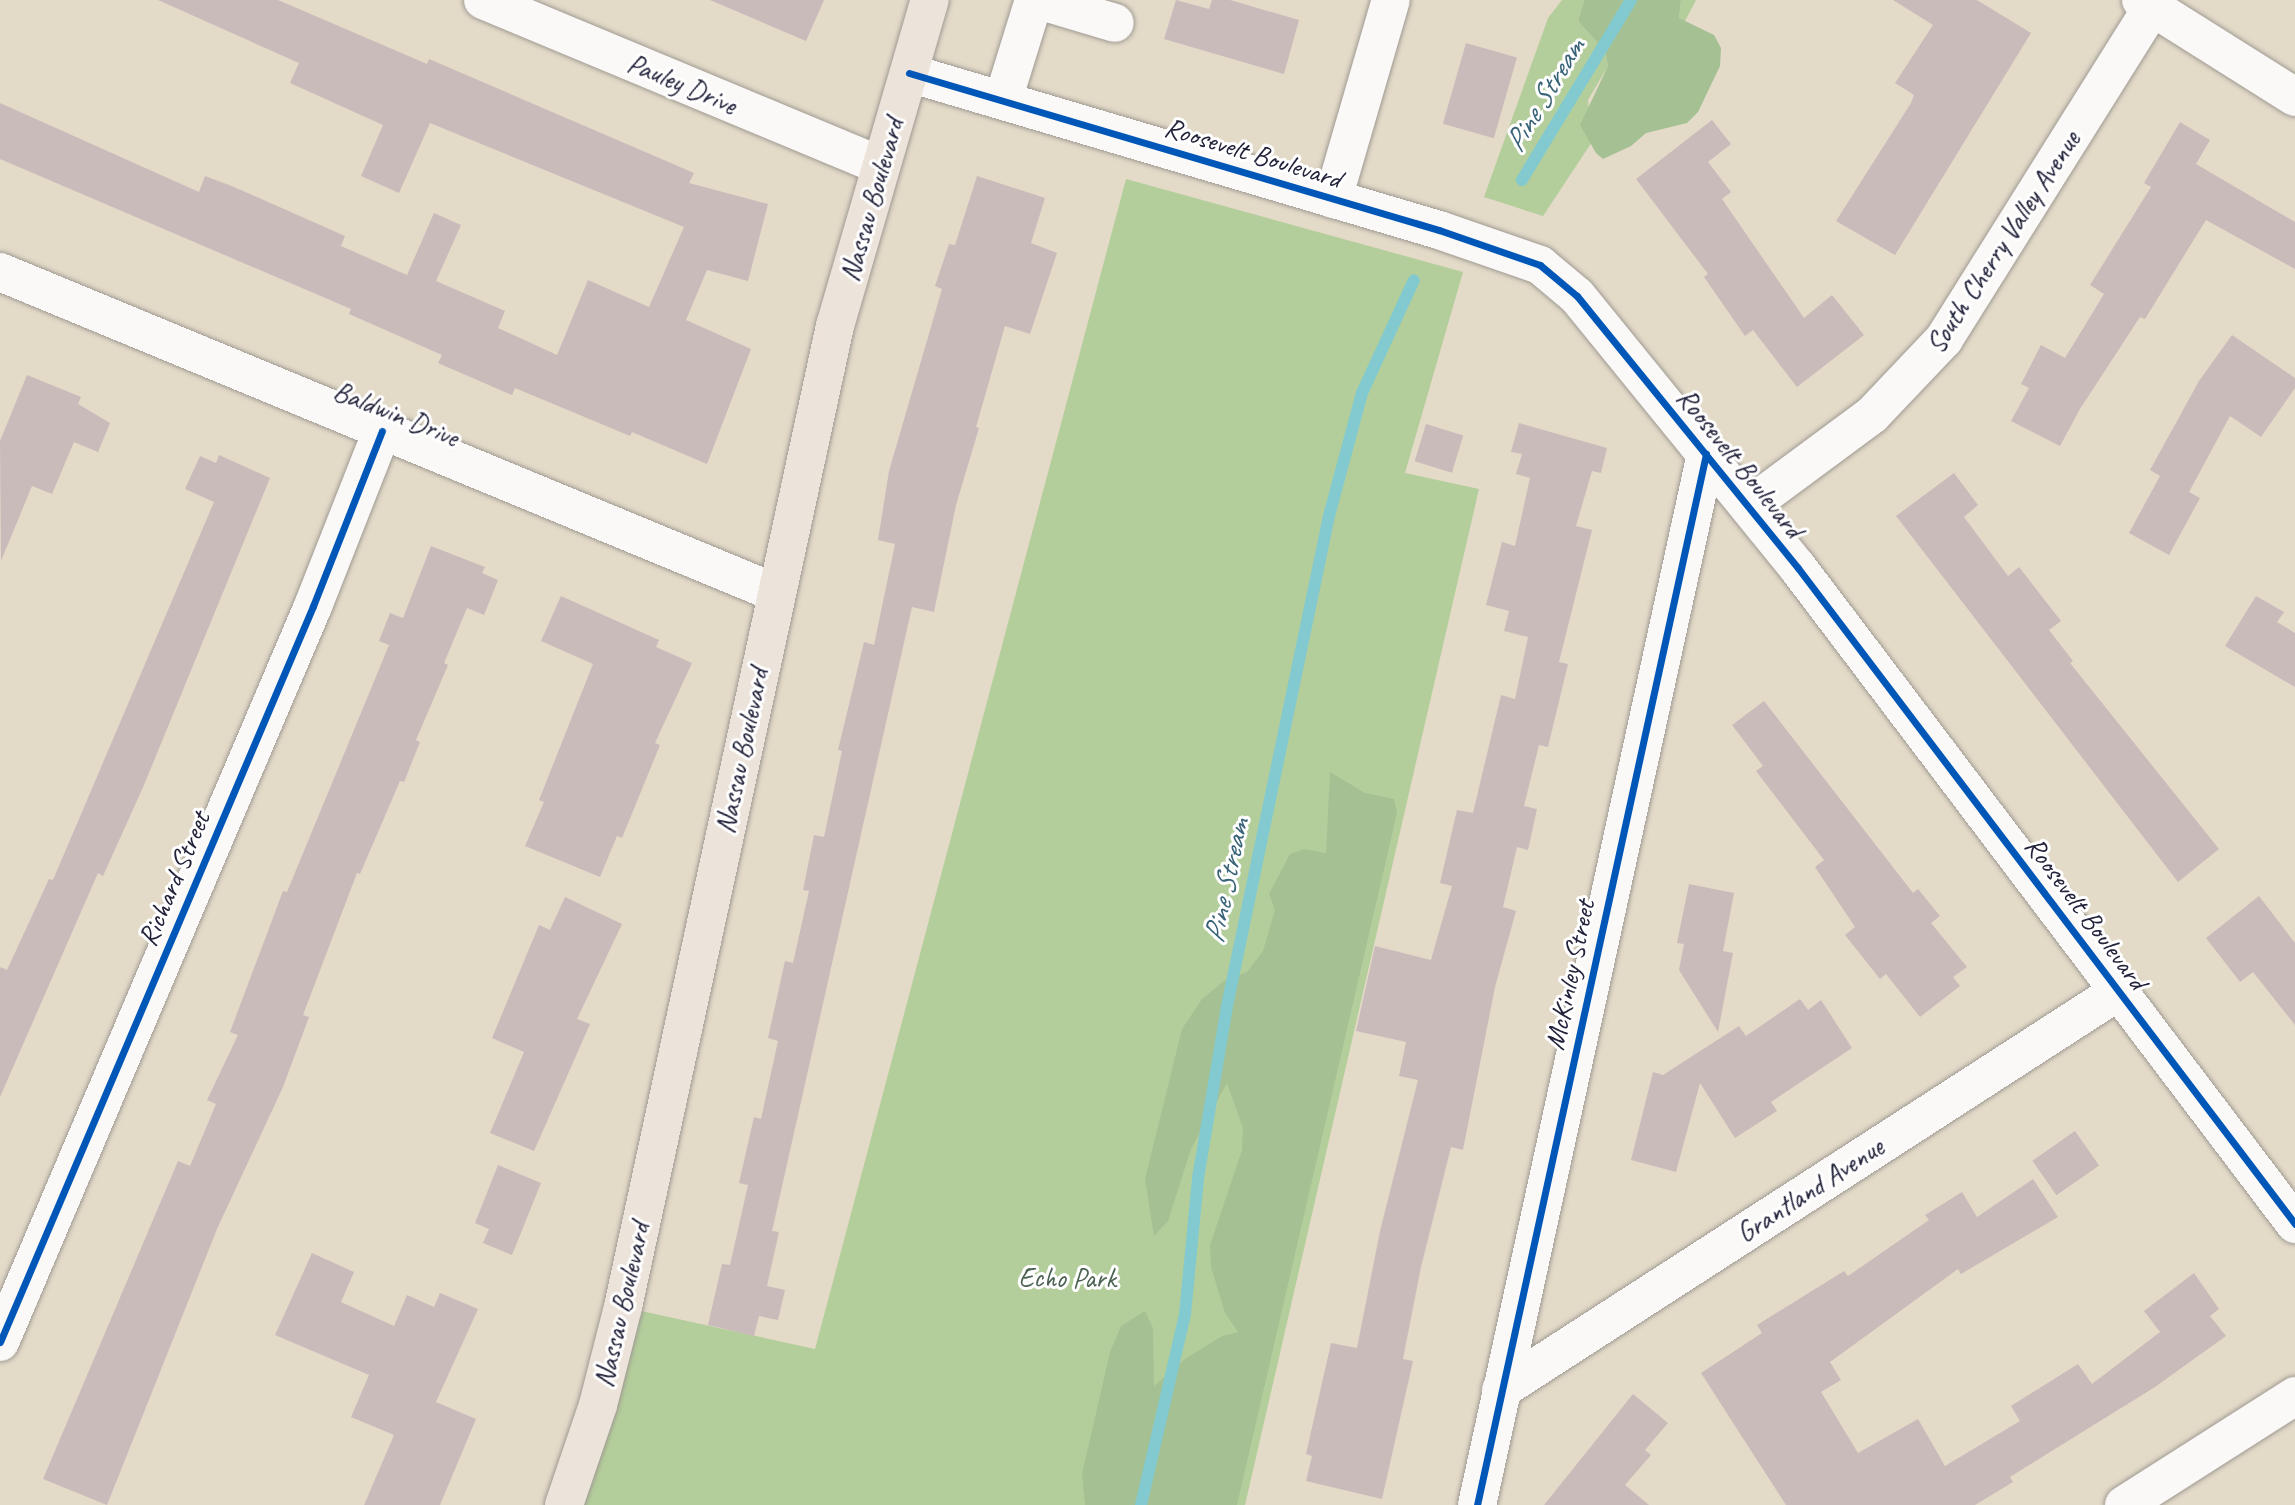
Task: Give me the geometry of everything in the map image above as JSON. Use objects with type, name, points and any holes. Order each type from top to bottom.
[{"type":"main road","name":"Nassau Boulevard","points":[[565,1505],[598,1405],[623,1307],[835,326],[930,0]]},
{"type":"street","name":"Pauley Drive","points":[[484,0],[881,166]]},
{"type":"street","points":[[1003,100],[1036,0],[1115,23]]},
{"type":"street","points":[[1333,199],[1391,0]]},
{"type":"street","points":[[2150,2],[2295,97]]},
{"type":"street","name":"South Cherry Valley Avenue","points":[[1749,506],[1872,415],[1944,340],[2150,2]]},
{"type":"street","name":"Roosevelt Boulevard","points":[[909,73],[1514,253],[1540,265],[1577,296],[1749,506],[2295,1224]]},
{"type":"street","name":"Baldwin Drive","points":[[0,272],[776,593]]},
{"type":"street","name":"Richard Street","points":[[0,1342],[15,1263],[313,606],[382,431]]},
{"type":"street","name":"McKinley Street","points":[[1477,1505],[1706,454]]},
{"type":"street","name":"Grantland Avenue","points":[[1501,1390],[2119,991]]},
{"type":"street","points":[[2124,1505],[2295,1396]]},
{"type":"green space","points":[[1562,0],[1584,0],[1578,21],[1605,51],[1608,66],[1588,100],[1592,142],[1543,216],[1484,197],[1548,18]]},
{"type":"green space","points":[[1584,0],[1681,0],[1679,18],[1714,35],[1721,48],[1720,66],[1698,112],[1687,123],[1646,133],[1631,146],[1603,159],[1596,153],[1580,125],[1608,66],[1605,51],[1578,21]]},
{"type":"green space","points":[[1681,0],[1696,0],[1684,23],[1679,17]]},
{"type":"green space","name":"Echo Park","points":[[1126,179],[1463,272],[1405,473],[1479,489],[1245,1505],[564,1505],[623,1307],[815,1349]]},
{"type":"green space","points":[[1330,772],[1365,793],[1394,799],[1397,813],[1237,1505],[1085,1505],[1082,1474],[1110,1352],[1121,1326],[1145,1311],[1153,1328],[1154,1386],[1185,1359],[1222,1336],[1238,1332],[1225,1313],[1211,1267],[1210,1245],[1242,1150],[1243,1128],[1227,1083],[1191,1149],[1168,1221],[1154,1236],[1145,1179],[1182,1029],[1202,999],[1224,981],[1247,972],[1263,951],[1275,910],[1269,894],[1290,854],[1304,849],[1326,853]]},
{"type":"building","points":[[158,0],[278,0],[427,64],[429,59],[694,173],[689,183],[768,204],[748,281],[707,270],[686,320],[751,349],[707,464],[632,432],[630,436],[515,388],[512,395],[438,363],[442,355],[349,314],[351,309],[0,159],[0,103],[199,192],[205,176],[234,187],[345,236],[341,246],[407,275],[434,213],[461,225],[436,281],[505,311],[498,328],[557,355],[588,280],[649,307],[684,227],[430,123],[399,193],[361,176],[383,125],[290,83],[299,63]]},
{"type":"building","points":[[710,0],[824,0],[806,41]]},
{"type":"building","points":[[1176,0],[1209,9],[1212,0],[1230,0],[1299,20],[1284,74],[1164,39]]},
{"type":"building","points":[[1893,0],[1977,0],[2031,33],[1895,255],[1836,221],[1911,103],[1914,95],[1895,83],[1933,25]]},
{"type":"building","points":[[1466,43],[1517,58],[1494,138],[1443,124]]},
{"type":"building","points":[[1712,120],[1731,144],[1708,162],[1731,192],[1722,199],[1804,318],[1832,295],[1864,335],[1797,387],[1753,330],[1745,336],[1704,277],[1708,274],[1636,179]]},
{"type":"building","points":[[2180,122],[2210,140],[2196,164],[2295,222],[2295,269],[2206,220],[2145,319],[2140,317],[2080,409],[2060,446],[2011,421],[2029,388],[2021,384],[2041,345],[2065,358],[2104,294],[2090,285],[2151,187],[2144,183]]},
{"type":"building","points":[[977,176],[1045,198],[1031,243],[1057,253],[1030,334],[1005,326],[956,505],[934,612],[912,607],[772,1231],[779,1232],[767,1286],[785,1290],[778,1320],[759,1316],[754,1336],[708,1325],[722,1264],[730,1265],[748,1185],[739,1183],[754,1117],[761,1119],[778,1041],[768,1038],[785,961],[793,963],[809,891],[803,890],[814,835],[824,837],[842,751],[838,750],[864,642],[874,645],[895,544],[878,540],[889,471],[942,289],[935,286],[949,244],[955,245]]},
{"type":"building","points":[[2232,335],[2295,378],[2295,388],[2261,437],[2230,416],[2189,492],[2200,498],[2169,555],[2129,533],[2160,476],[2150,470],[2199,381]]},
{"type":"building","points":[[27,375],[81,397],[78,404],[110,423],[98,452],[74,442],[52,494],[32,486],[1,561],[0,441]]},
{"type":"building","points":[[1519,423],[1607,448],[1601,473],[1592,471],[1576,526],[1592,530],[1559,662],[1568,664],[1548,747],[1539,745],[1524,806],[1537,809],[1528,850],[1517,847],[1503,907],[1516,911],[1495,987],[1463,1150],[1451,1147],[1421,1267],[1403,1359],[1413,1361],[1382,1499],[1306,1481],[1312,1456],[1306,1454],[1331,1343],[1357,1348],[1380,1231],[1418,1080],[1399,1076],[1406,1042],[1356,1031],[1375,946],[1431,960],[1452,886],[1440,883],[1457,810],[1473,813],[1501,695],[1515,699],[1528,637],[1504,631],[1509,611],[1486,605],[1502,542],[1515,546],[1530,478],[1516,474],[1522,454],[1511,452]]},
{"type":"building","points":[[1426,424],[1463,435],[1452,473],[1415,461]]},
{"type":"building","points":[[219,455],[270,478],[144,785],[103,876],[98,873],[0,1097],[0,967],[7,970],[49,879],[53,880],[214,502],[185,489],[200,456],[216,463]]},
{"type":"building","points":[[1954,473],[1978,505],[1964,517],[2008,576],[2019,567],[2061,621],[2049,630],[2073,661],[2070,663],[2219,849],[2178,882],[1896,516]]},
{"type":"building","points":[[431,546],[485,567],[482,573],[498,580],[484,615],[467,608],[444,663],[448,665],[416,740],[420,742],[404,782],[400,781],[360,874],[357,873],[303,1015],[309,1017],[283,1087],[217,1229],[107,1505],[43,1479],[178,1161],[190,1166],[216,1104],[207,1100],[238,1035],[230,1032],[283,891],[287,892],[389,645],[379,641],[390,613],[403,618]]},
{"type":"building","points":[[561,596],[659,640],[656,647],[692,663],[655,743],[660,745],[622,838],[617,836],[600,877],[525,846],[544,802],[539,800],[593,664],[541,641]]},
{"type":"building","points":[[2256,596],[2284,612],[2277,622],[2295,633],[2295,687],[2225,646]]},
{"type":"building","points":[[1764,701],[1913,893],[1918,889],[1940,916],[1931,923],[1967,967],[1953,977],[1960,986],[1920,1017],[1886,974],[1880,979],[1845,935],[1855,927],[1815,867],[1824,860],[1756,771],[1763,766],[1732,725]]},
{"type":"building","points":[[1689,884],[1734,893],[1723,951],[1733,953],[1718,1032],[1679,970],[1684,944],[1677,943]]},
{"type":"building","points":[[2259,896],[2295,943],[2295,1025],[2253,972],[2240,982],[2206,938]]},
{"type":"building","points":[[565,897],[622,924],[577,1019],[590,1024],[534,1151],[490,1133],[524,1052],[492,1038],[539,925],[550,930]]},
{"type":"building","points":[[1800,999],[1808,1010],[1821,1000],[1852,1048],[1771,1102],[1777,1111],[1735,1138],[1700,1083],[1676,1172],[1631,1160],[1653,1072],[1663,1075],[1739,1026],[1746,1036]]},
{"type":"building","points":[[2075,1131],[2099,1165],[2056,1195],[2032,1161]]},
{"type":"building","points":[[498,1165],[541,1183],[512,1255],[483,1243],[489,1229],[475,1223]]},
{"type":"building","points":[[2033,1179],[2058,1217],[1961,1274],[1958,1269],[1830,1362],[1841,1380],[1821,1392],[1858,1453],[1918,1419],[1945,1466],[2020,1421],[2011,1406],[2078,1364],[2092,1384],[2160,1332],[2144,1311],[2194,1273],[2219,1309],[2210,1316],[2226,1336],[2155,1387],[2010,1477],[2013,1482],[1975,1505],[1786,1505],[1701,1373],[1762,1333],[1757,1325],[1844,1271],[1848,1276],[1929,1220],[1925,1215],[1962,1192],[1977,1217]]},
{"type":"building","points":[[312,1253],[354,1272],[341,1302],[394,1326],[407,1295],[434,1307],[440,1293],[478,1309],[436,1402],[476,1419],[440,1505],[364,1505],[394,1435],[351,1417],[369,1375],[275,1335]]},
{"type":"building","points":[[1633,1394],[1668,1423],[1645,1450],[1651,1455],[1625,1485],[1649,1505],[1544,1505]]},
{"type":"waterway","name":"Pine Stream","points":[[1522,180],[1631,0]]},
{"type":"waterway","name":"Pine Stream","points":[[1141,1505],[1185,1314],[1198,1178],[1227,1006],[1329,516],[1362,393],[1414,280]]},
{"type":"cycle path","points":[[909,73],[1439,230],[1540,265],[1577,296],[1798,568],[2295,1224]]},
{"type":"cycle path","points":[[0,1342],[313,606],[382,431]]},
{"type":"cycle path","points":[[1477,1505],[1706,454]]}]
